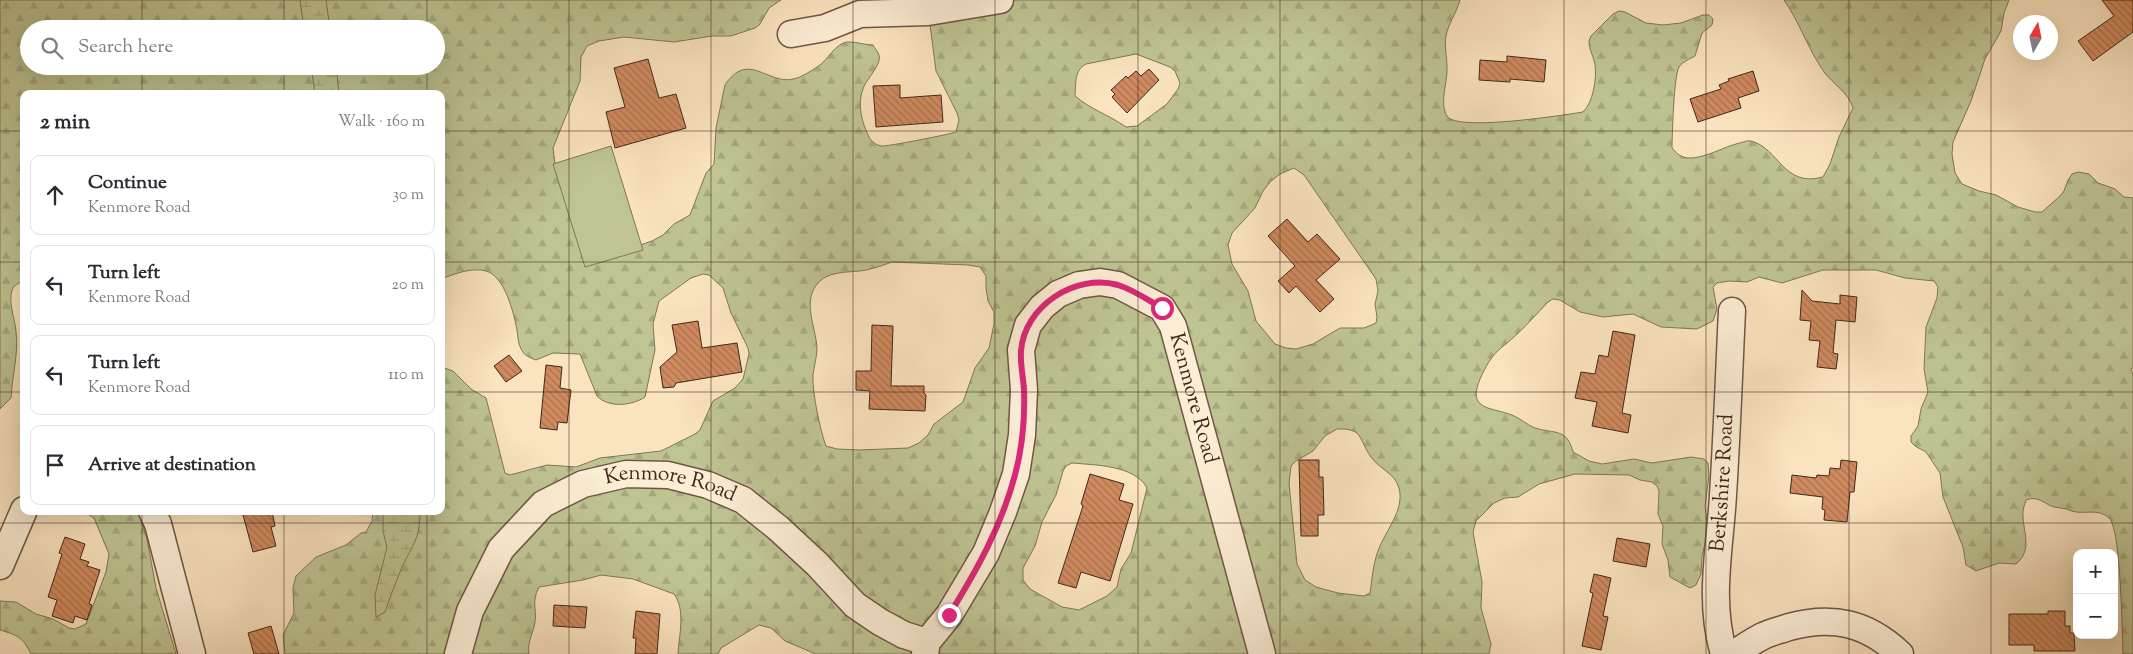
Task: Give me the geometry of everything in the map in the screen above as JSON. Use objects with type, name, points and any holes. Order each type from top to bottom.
[{"type":"street","points":[[791,34],[825,28],[860,14],[928,12],[1000,0]]},
{"type":"street","name":"Kenmore Road","points":[[458,654],[470,611],[501,549],[507,542],[543,504],[583,484],[626,474],[668,475],[708,485],[742,500],[817,564],[855,605],[880,622],[926,648],[949,615],[986,553],[1016,474],[1022,435],[1024,390],[1021,350],[1028,325],[1042,307],[1058,294],[1079,285],[1100,282],[1118,285],[1156,304],[1162,308],[1173,326],[1262,654]]},
{"type":"street","name":"Berkshire Road","points":[[1724,654],[1717,631],[1715,605],[1723,495],[1732,311]]},
{"type":"street","points":[[0,566],[22,515]]},
{"type":"street","points":[[154,515],[158,524],[192,654]]},
{"type":"street","points":[[1734,654],[1765,635],[1806,623],[1832,621],[1860,626],[1888,643],[1900,654]]},
{"type":"green space","points":[[0,0],[781,0],[769,8],[760,24],[755,28],[731,36],[712,36],[674,42],[624,37],[599,41],[587,46],[581,57],[580,81],[553,148],[556,171],[599,259],[652,241],[663,235],[674,224],[690,215],[706,173],[714,164],[716,128],[725,85],[734,75],[742,70],[750,69],[784,80],[793,79],[820,65],[834,50],[845,42],[873,45],[879,59],[876,68],[865,85],[860,101],[862,120],[871,140],[876,144],[885,146],[956,132],[959,120],[957,113],[936,71],[928,9],[909,0],[1460,0],[1446,36],[1447,72],[1444,105],[1447,116],[1455,121],[1469,123],[1511,121],[1583,112],[1594,90],[1595,65],[1589,41],[1591,36],[1613,14],[1619,11],[1625,12],[1646,23],[1663,25],[1681,23],[1703,15],[1709,15],[1713,19],[1712,25],[1702,33],[1695,56],[1682,64],[1677,72],[1672,148],[1681,156],[1694,158],[1751,141],[1768,151],[1790,172],[1799,177],[1810,179],[1823,177],[1853,108],[1848,98],[1818,63],[1784,0],[2009,0],[2004,13],[2001,31],[1985,59],[1971,101],[1953,142],[1952,154],[1955,173],[1962,184],[1996,195],[2018,207],[2035,212],[2042,212],[2060,196],[2072,174],[2078,172],[2089,174],[2098,183],[2115,189],[2124,197],[2133,198],[2133,368],[2131,369],[2133,375],[2133,654],[2123,654],[2118,549],[2113,526],[2109,518],[2104,515],[2094,512],[2074,512],[2054,507],[2041,500],[2026,500],[2023,519],[2026,546],[2025,552],[2016,564],[1999,563],[1976,571],[1966,565],[1963,547],[1943,497],[1940,473],[1926,452],[1911,442],[1911,436],[1918,426],[1921,409],[1928,392],[1924,369],[1926,327],[1937,298],[1938,287],[1934,281],[1905,278],[1876,270],[1823,270],[1782,283],[1759,277],[1747,282],[1729,281],[1717,283],[1713,287],[1717,309],[1713,321],[1697,329],[1661,327],[1633,314],[1603,317],[1580,312],[1560,300],[1553,299],[1498,350],[1480,379],[1477,389],[1476,397],[1483,406],[1515,416],[1535,428],[1564,435],[1573,452],[1589,461],[1602,464],[1634,459],[1652,463],[1691,457],[1704,459],[1708,463],[1709,476],[1705,506],[1708,532],[1702,556],[1701,574],[1696,585],[1690,588],[1670,577],[1668,560],[1662,544],[1663,526],[1658,514],[1659,491],[1652,482],[1640,480],[1629,475],[1575,474],[1539,484],[1518,497],[1505,498],[1494,503],[1476,521],[1473,532],[1482,582],[1481,608],[1491,644],[1489,654],[816,654],[785,641],[771,628],[759,625],[721,648],[718,654],[678,654],[681,615],[678,600],[674,594],[633,579],[601,575],[539,587],[535,597],[535,622],[529,642],[529,654],[285,654],[283,635],[294,613],[293,588],[296,576],[316,557],[346,545],[361,533],[366,532],[372,521],[373,515],[445,515],[445,368],[453,371],[471,389],[486,398],[505,473],[510,475],[547,465],[576,467],[600,458],[661,451],[700,430],[713,401],[735,388],[743,379],[749,354],[748,348],[731,313],[723,288],[709,275],[703,274],[691,278],[659,301],[653,324],[655,350],[645,397],[627,404],[614,404],[597,396],[580,354],[553,353],[536,360],[528,357],[519,344],[514,315],[508,296],[493,274],[475,270],[445,278],[445,90],[20,90],[20,283],[14,287],[11,295],[17,339],[11,398],[0,409]],"holes":[[[1136,54],[1170,67],[1175,71],[1180,83],[1167,104],[1137,126],[1126,127],[1075,96],[1076,78],[1079,70],[1086,64]],[[1294,168],[1304,175],[1376,279],[1378,291],[1375,304],[1376,323],[1364,328],[1340,328],[1313,344],[1296,349],[1275,344],[1256,321],[1248,291],[1232,264],[1228,245],[1232,233],[1255,208],[1263,191],[1270,182],[1280,174]],[[892,262],[980,267],[986,276],[988,301],[994,312],[994,324],[989,348],[975,368],[963,402],[934,424],[928,435],[919,443],[908,448],[860,450],[837,449],[826,446],[819,421],[814,391],[813,375],[817,348],[810,305],[814,289],[819,282],[829,275],[866,270]],[[1337,429],[1352,430],[1356,433],[1371,457],[1394,478],[1399,488],[1400,496],[1397,512],[1376,556],[1370,593],[1364,596],[1338,593],[1316,587],[1305,580],[1297,564],[1289,483],[1291,466],[1313,451],[1325,436]],[[1072,463],[1102,466],[1124,471],[1141,480],[1147,488],[1131,553],[1121,569],[1117,587],[1107,596],[1079,610],[1062,607],[1030,589],[1023,580],[1023,568],[1035,546],[1042,522],[1056,495],[1063,471],[1066,466]]]},
{"type":"green space","points":[[300,0],[326,0],[329,20],[303,20]]},
{"type":"green space","points":[[312,75],[337,75],[339,90],[314,90]]},
{"type":"green space","points":[[611,146],[643,250],[585,267],[553,164]]},
{"type":"green space","points":[[89,515],[139,515],[147,539],[156,588],[176,654],[31,654],[19,638],[11,633],[0,630],[0,601],[16,602],[36,614],[53,619],[69,628],[75,629],[86,624],[106,572],[109,554],[94,518]]},
{"type":"green space","points":[[383,515],[420,515],[415,541],[402,567],[385,612],[376,617],[375,595],[387,547],[383,531]]},
{"type":"building","points":[[2102,0],[2133,0],[2133,32],[2093,61],[2078,41],[2114,16]]},
{"type":"building","points":[[1507,56],[1546,60],[1544,82],[1510,79],[1510,82],[1479,80],[1480,60],[1507,62]]},
{"type":"building","points":[[648,59],[659,98],[676,94],[686,128],[615,148],[606,112],[625,107],[614,68]]},
{"type":"building","points":[[1149,69],[1159,80],[1127,113],[1112,97],[1115,94],[1111,90],[1126,76],[1128,78],[1136,71],[1141,76]]},
{"type":"building","points":[[1753,71],[1759,91],[1738,98],[1741,108],[1698,122],[1690,99],[1721,89],[1719,85],[1729,81],[1728,79]]},
{"type":"building","points":[[900,85],[900,98],[941,95],[943,122],[876,127],[873,86]]},
{"type":"building","points":[[1287,219],[1308,242],[1317,234],[1340,259],[1316,280],[1334,299],[1320,312],[1296,286],[1289,293],[1278,281],[1295,266],[1268,236]]},
{"type":"building","points":[[1802,290],[1812,301],[1840,304],[1840,295],[1857,297],[1855,322],[1836,320],[1833,353],[1838,354],[1836,369],[1817,367],[1820,341],[1809,340],[1811,321],[1800,320]]},
{"type":"building","points":[[698,321],[702,348],[737,343],[742,372],[676,383],[674,387],[663,388],[660,367],[677,352],[672,325]]},
{"type":"building","points":[[872,325],[893,326],[891,386],[924,386],[924,393],[926,395],[925,411],[869,409],[870,391],[856,390],[856,371],[871,371]]},
{"type":"building","points":[[1613,331],[1635,335],[1622,413],[1631,415],[1628,433],[1592,426],[1597,402],[1575,398],[1581,372],[1595,374],[1599,355],[1608,357]]},
{"type":"building","points":[[509,355],[522,371],[506,382],[494,366]]},
{"type":"building","points":[[546,365],[562,367],[560,388],[571,390],[567,423],[558,422],[557,430],[540,428]]},
{"type":"building","points":[[1299,460],[1319,460],[1319,477],[1323,477],[1324,515],[1318,515],[1318,536],[1301,536]]},
{"type":"building","points":[[1841,460],[1857,462],[1854,492],[1850,492],[1847,522],[1824,520],[1825,510],[1822,509],[1823,497],[1790,493],[1792,475],[1816,478],[1817,475],[1829,476],[1830,468],[1840,469]]},
{"type":"building","points":[[1090,474],[1124,484],[1119,500],[1133,504],[1110,581],[1081,572],[1076,588],[1058,583],[1083,506],[1081,504]]},
{"type":"building","points":[[243,515],[273,515],[275,526],[271,527],[276,546],[253,552]]},
{"type":"building","points":[[65,537],[85,544],[80,559],[89,562],[87,566],[100,570],[89,604],[92,605],[87,620],[75,616],[73,623],[52,616],[57,600],[48,597],[62,554],[59,553]]},
{"type":"building","points":[[1617,538],[1650,544],[1646,567],[1613,561]]},
{"type":"building","points":[[1594,574],[1611,578],[1603,616],[1608,617],[1601,650],[1582,646],[1593,593],[1590,592]]},
{"type":"building","points":[[554,605],[587,607],[585,628],[553,626]]},
{"type":"building","points":[[636,611],[660,614],[657,654],[635,654],[636,638],[633,638]]},
{"type":"building","points":[[2048,611],[2065,611],[2065,626],[2070,626],[2070,633],[2073,633],[2075,651],[2034,651],[2034,645],[2009,645],[2009,614],[2048,614]]},
{"type":"building","points":[[271,626],[279,654],[254,654],[248,633]]},
{"type":"route","points":[[949,615],[986,553],[1016,474],[1022,435],[1024,390],[1021,350],[1028,325],[1042,307],[1058,294],[1079,285],[1100,282],[1118,285],[1143,296],[1162,308]]}]
